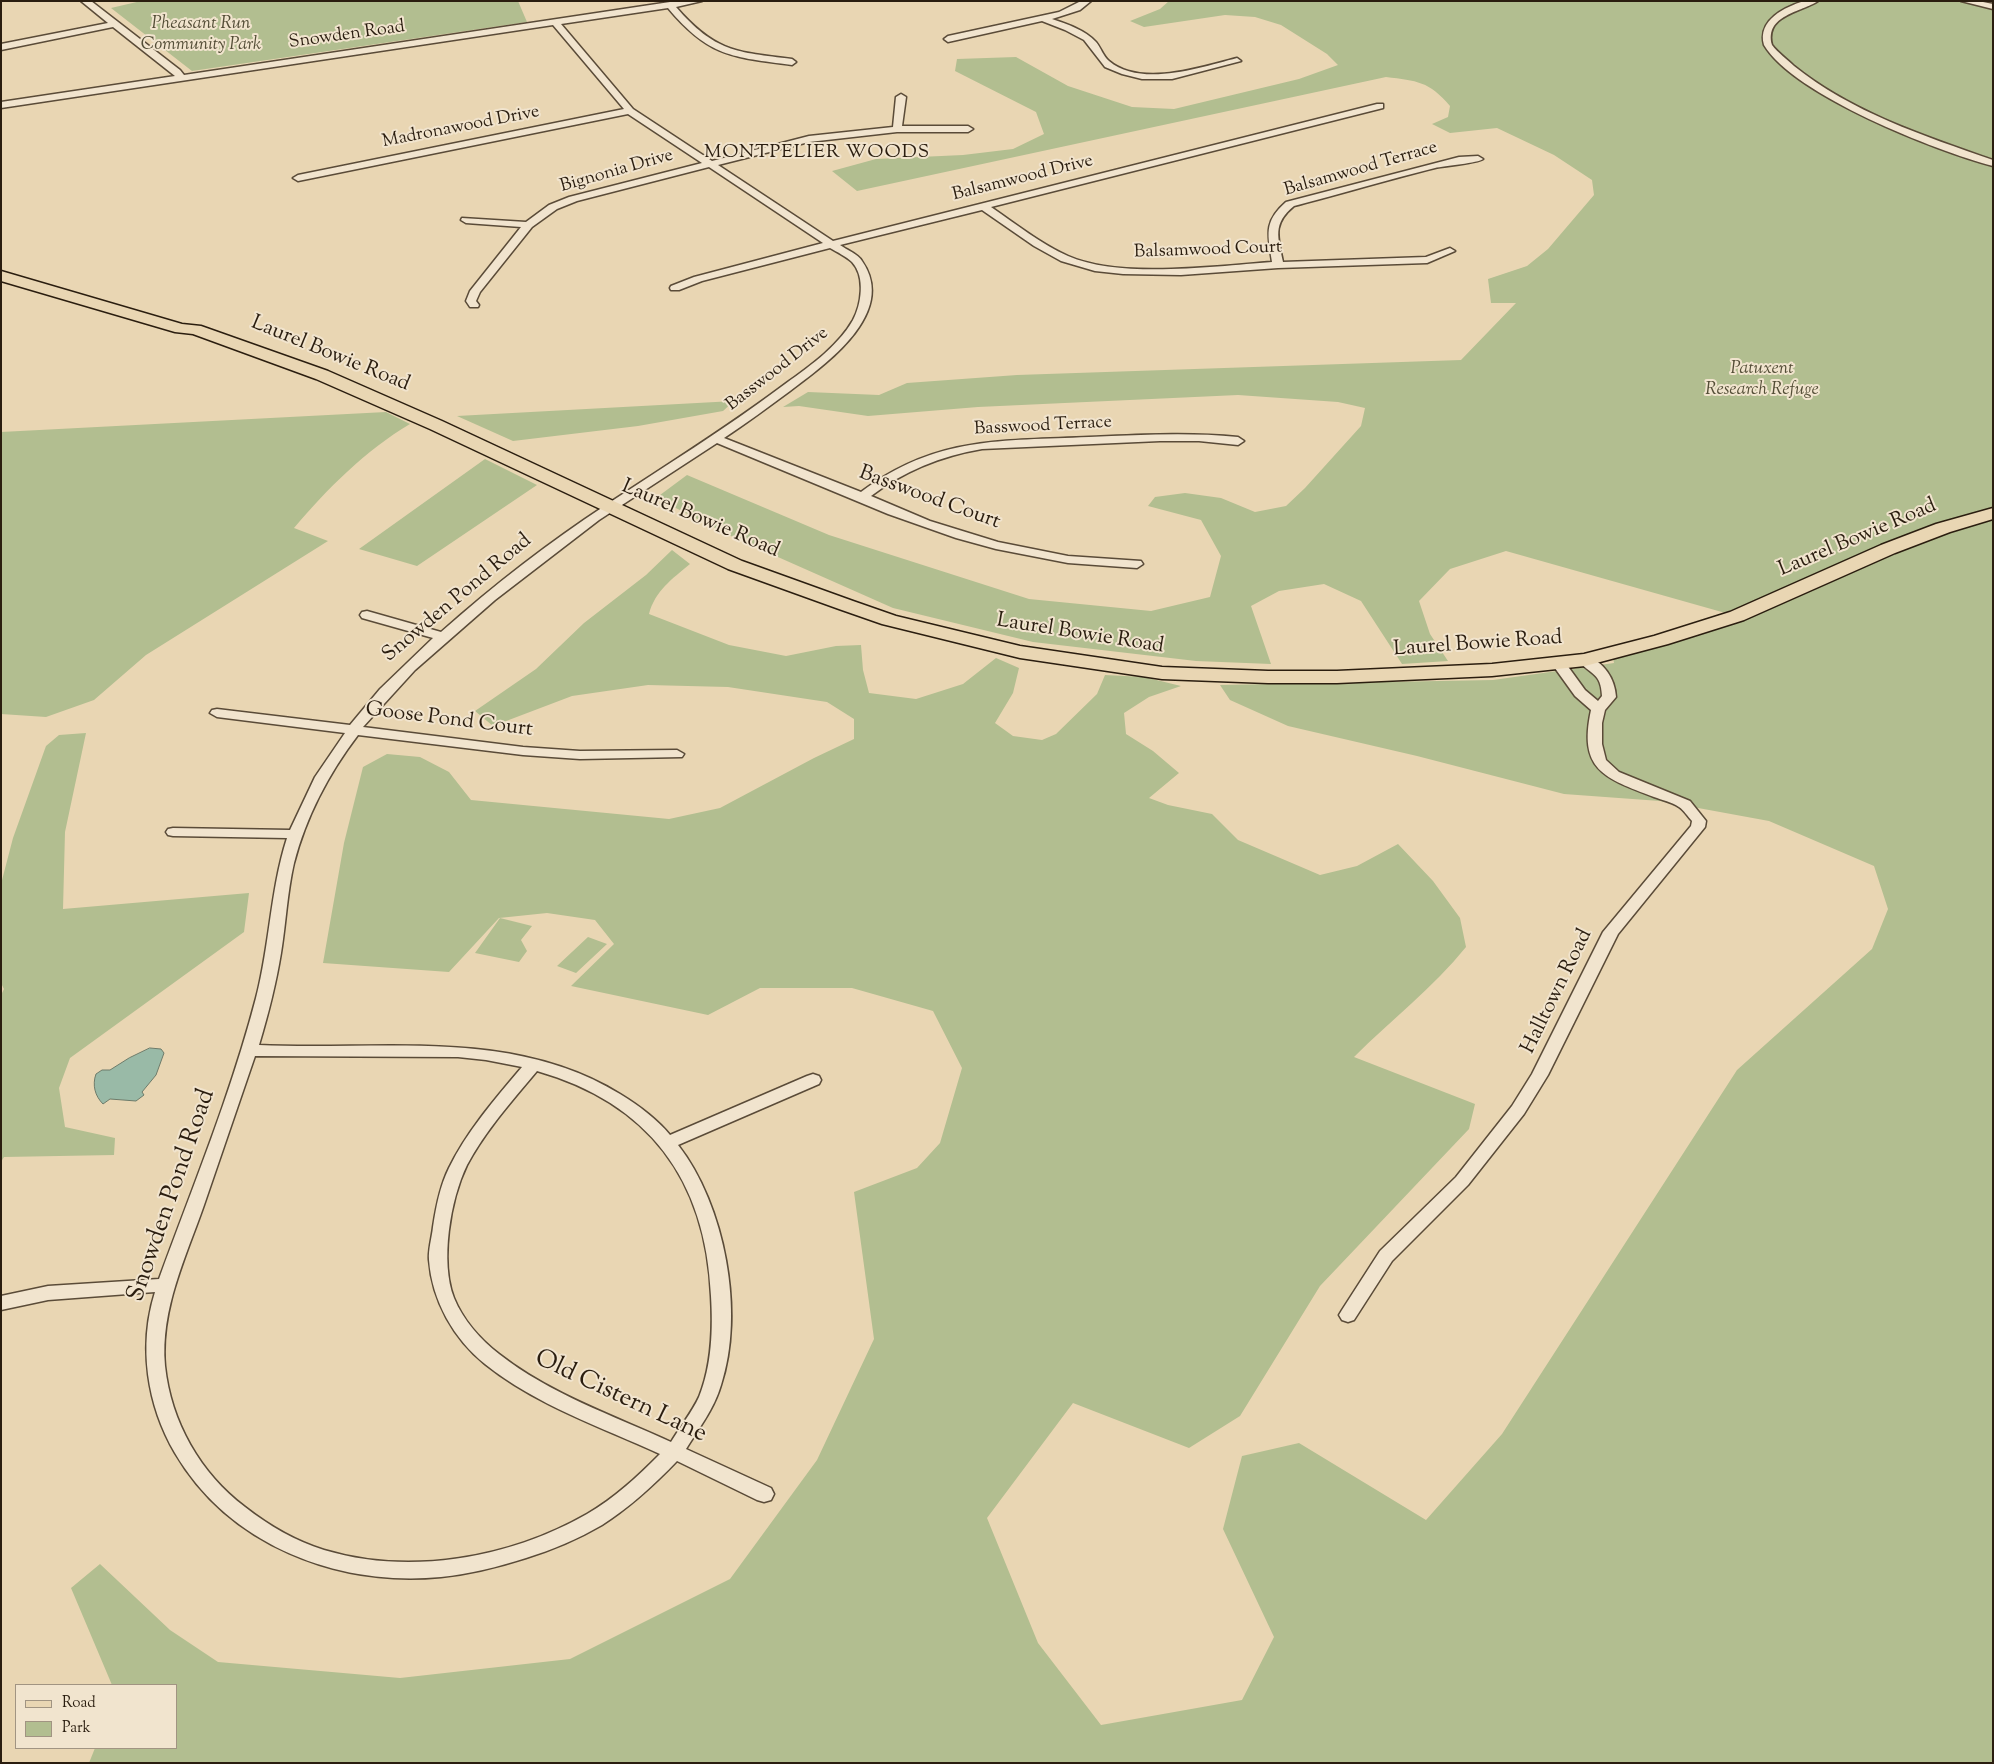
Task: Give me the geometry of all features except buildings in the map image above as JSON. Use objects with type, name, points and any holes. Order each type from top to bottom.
[{"type":"main road","name":"Laurel Bowie Road","points":[[1,265],[189,324],[195,329]]},
{"type":"main road","name":"Laurel Bowie Road","points":[[1,276],[181,329],[195,329],[266,353],[436,425],[735,564],[889,620],[981,643],[1058,658],[1162,673],[1268,678],[1337,678],[1492,670],[1585,660],[1661,640],[1737,616],[1888,549],[1943,528],[1993,513]]},
{"type":"street","points":[[85,1],[177,72],[181,78]]},
{"type":"street","name":"Snowden Road","points":[[1,106],[698,1]]},
{"type":"street","points":[[948,39],[1070,11],[1087,1]]},
{"type":"street","points":[[1790,1],[1801,4]]},
{"type":"street","points":[[1814,1],[1801,4],[1780,15],[1771,23],[1767,33],[1767,43],[1785,63],[1831,94],[1871,116],[1923,138],[1993,163]]},
{"type":"street","points":[[1965,1],[1993,7]]},
{"type":"street","points":[[670,5],[697,34],[721,48],[760,58],[792,62]]},
{"type":"street","points":[[1042,18],[1070,29],[1088,40],[1094,45],[1102,60],[1108,65],[1144,78],[1170,78],[1237,61]]},
{"type":"street","name":"Basswood Drive","points":[[555,22],[630,111],[833,244],[857,262],[864,275],[867,293],[866,303],[860,319],[851,332],[822,361],[772,400],[611,507]]},
{"type":"street","points":[[1,47],[116,24]]},
{"type":"street","points":[[897,129],[901,97]]},
{"type":"street","name":"Balsamwood Drive","points":[[675,288],[698,279],[833,244],[1380,106]]},
{"type":"street","name":"Madronawood Drive","points":[[298,178],[630,111]]},
{"type":"street","name":"Bignonia Drive","points":[[474,305],[471,301],[476,291],[528,225],[553,207],[573,198],[809,139],[897,129],[968,130]]},
{"type":"street","name":"Balsamwood Terrace","points":[[1278,265],[1272,230],[1278,213],[1290,204],[1432,166],[1459,160],[1478,159]]},
{"type":"street","name":"Balsamwood Court","points":[[983,206],[1057,254],[1095,268],[1148,272],[1427,260],[1450,251]]},
{"type":"street","points":[[466,220],[528,225]]},
{"type":"street","name":"Basswood Terrace","points":[[862,497],[880,483],[919,462],[952,451],[975,447],[1028,443],[1207,437],[1238,440]]},
{"type":"street","name":"Basswood Court","points":[[716,438],[862,497],[882,507],[937,527],[1025,552],[1097,564],[1137,564]]},
{"type":"street","name":"Snowden Pond Road","points":[[249,1050],[478,1054],[553,1070],[604,1092],[627,1106],[670,1142],[704,1202],[716,1244],[721,1285],[721,1336],[716,1376],[706,1402],[692,1428],[649,1479],[610,1509],[580,1528],[548,1543],[509,1556],[467,1565],[414,1570],[374,1569],[338,1562],[299,1550],[267,1534],[235,1512],[208,1489],[189,1462],[165,1412],[156,1360],[158,1311],[249,1050],[267,988],[274,952],[281,890],[296,834],[320,781],[354,729],[393,682],[442,636],[524,570],[611,507]]},
{"type":"street","points":[[367,615],[442,636]]},
{"type":"street","name":"Halltown Road","points":[[1348,1315],[1386,1256],[1462,1181],[1518,1110],[1540,1075],[1611,932],[1698,827],[1699,821],[1685,804],[1622,779],[1599,762],[1595,744],[1595,723],[1598,708],[1609,696],[1609,685],[1605,675],[1585,660]]},
{"type":"street","points":[[1559,664],[1580,692],[1598,708]]},
{"type":"street","name":"Goose Pond Court","points":[[217,712],[546,753],[580,755],[677,754]]},
{"type":"street","points":[[173,832],[296,834]]},
{"type":"street","name":"Old Cistern Lane","points":[[532,1066],[480,1129],[458,1167],[450,1186],[438,1231],[437,1257],[441,1281],[456,1320],[473,1343],[491,1360],[520,1380],[566,1406],[674,1451],[764,1494]]},
{"type":"street","points":[[670,1142],[813,1080]]},
{"type":"street","points":[[1,1303],[48,1293],[166,1285]]},
{"type":"green space","name":"Pheasant Run Community Park","points":[[141,1],[518,1],[527,22],[192,71],[111,8]]},
{"type":"green space","name":"Patuxent Research Refuge","points":[[1169,1],[1993,1],[1993,1763],[89,1763],[95,1749],[178,1749],[178,1684],[112,1684],[71,1588],[100,1564],[170,1630],[218,1662],[400,1678],[570,1659],[730,1579],[817,1460],[874,1339],[854,1192],[917,1168],[940,1143],[962,1068],[933,1011],[852,988],[760,988],[708,1015],[571,986],[614,944],[595,920],[547,913],[499,918],[449,972],[323,963],[344,843],[363,767],[387,754],[420,757],[449,772],[471,800],[669,819],[720,808],[854,739],[854,719],[827,702],[728,687],[648,685],[572,696],[493,726],[475,711],[536,669],[584,623],[646,575],[672,550],[690,564],[660,592],[649,614],[729,645],[786,656],[836,646],[861,645],[863,670],[869,693],[916,699],[963,684],[996,658],[1019,668],[1013,693],[995,723],[1013,736],[1042,740],[1056,734],[1097,694],[1105,675],[1144,677],[1181,686],[1149,697],[1124,713],[1126,734],[1153,751],[1179,773],[1149,798],[1168,805],[1212,814],[1238,840],[1320,875],[1357,866],[1398,844],[1433,881],[1460,918],[1466,947],[1426,990],[1354,1057],[1475,1104],[1469,1129],[1320,1286],[1240,1416],[1189,1448],[1073,1403],[987,1518],[1038,1643],[1101,1725],[1242,1700],[1274,1637],[1223,1529],[1242,1456],[1299,1443],[1426,1520],[1502,1434],[1737,1070],[1872,949],[1888,909],[1874,866],[1769,821],[1660,801],[1564,794],[1417,756],[1288,726],[1230,700],[1220,685],[1493,680],[1614,663],[1613,658],[1736,616],[1506,551],[1450,569],[1419,601],[1430,634],[1448,661],[1402,664],[1361,601],[1324,584],[1279,591],[1251,606],[1271,664],[1196,661],[1033,642],[893,608],[735,538],[656,498],[687,475],[829,535],[1029,599],[1151,611],[1210,597],[1221,556],[1201,520],[1148,506],[1155,497],[1185,493],[1221,498],[1255,512],[1286,506],[1305,488],[1361,426],[1365,408],[1338,402],[1238,395],[978,407],[868,416],[799,406],[783,407],[808,392],[879,395],[907,383],[1017,375],[1461,360],[1516,303],[1491,303],[1488,279],[1527,266],[1548,249],[1594,195],[1592,180],[1554,155],[1497,128],[1450,133],[1432,124],[1448,117],[1450,106],[1436,91],[1414,81],[1386,77],[857,191],[832,171],[876,159],[963,155],[1013,149],[1044,134],[1036,112],[955,71],[957,59],[1016,57],[1068,86],[1132,107],[1174,109],[1299,79],[1338,65],[1327,54],[1281,25],[1255,17],[1225,15],[1144,27],[1130,21],[1160,9]]},
{"type":"green space","points":[[734,401],[723,411],[638,426],[513,441],[457,416]]},
{"type":"green space","points":[[386,412],[410,424],[378,446],[348,471],[294,528],[328,541],[146,655],[94,700],[46,717],[1,714],[1,432]]},
{"type":"green space","points":[[485,459],[537,485],[417,566],[359,549]]},
{"type":"green space","points":[[86,733],[65,832],[63,909],[249,893],[244,932],[70,1058],[59,1088],[65,1127],[115,1138],[114,1155],[4,1157],[1,1162],[1,995],[4,989],[1,983],[1,884],[13,838],[46,746],[59,735]]},
{"type":"green space","points":[[500,918],[532,926],[521,940],[527,951],[519,962],[475,953]]},
{"type":"green space","points":[[588,937],[607,944],[576,973],[557,966]]},
{"type":"shaded area","points":[[150,1048],[161,1049],[164,1053],[156,1075],[142,1092],[144,1095],[136,1101],[110,1099],[103,1104],[95,1090],[96,1074],[102,1070],[110,1070]]},
{"type":"district","name":"MONTPELIER WOODS","points":[[817,154]]}]
